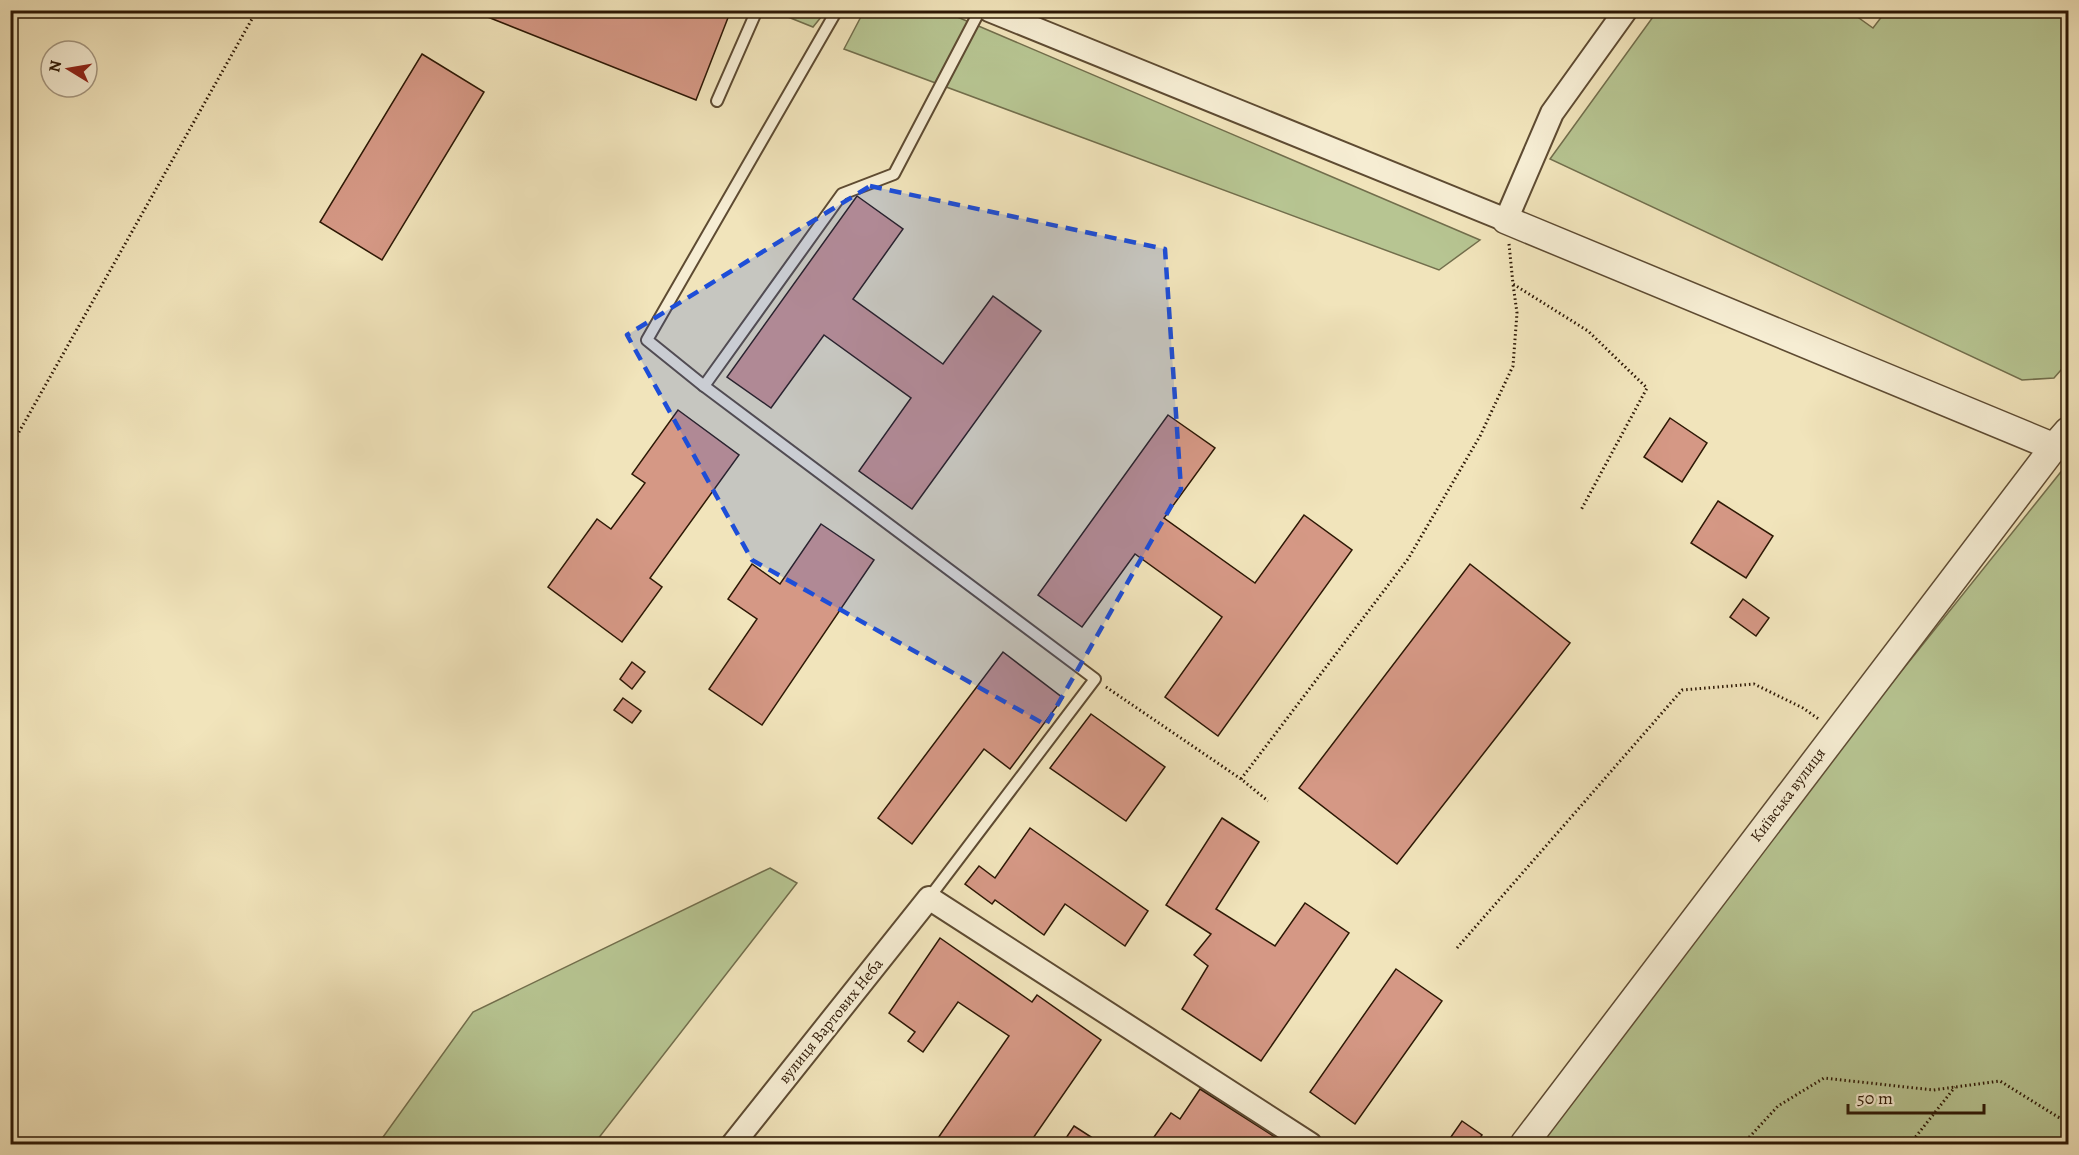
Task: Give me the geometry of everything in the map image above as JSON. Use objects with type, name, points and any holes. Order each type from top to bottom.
[{"type":"street","points":[[989,10],[1506,220],[2061,439]]},
{"type":"street","points":[[1506,220],[1552,113],[1626,10]]},
{"type":"street","name":"Київська вулиця","points":[[1524,1144],[2061,439]]},
{"type":"street","points":[[929,898],[1310,1144]]},
{"type":"street","name":"вулиця Вартових Неба","points":[[733,1144],[929,898]]},
{"type":"lane","points":[[717,101],[757,10]]},
{"type":"lane","points":[[837,10],[647,340],[704,386],[1095,679],[929,898]]},
{"type":"lane","points":[[704,386],[842,194],[894,174],[980,10]]},
{"type":"path","points":[[10,448],[256,10]]},
{"type":"path","points":[[1241,779],[1408,559],[1480,436],[1512,366],[1518,313],[1506,220]]},
{"type":"path","points":[[1513,284],[1588,331],[1647,388],[1581,510]]},
{"type":"path","points":[[1095,679],[1241,779],[1268,801]]},
{"type":"path","points":[[1457,948],[1682,690],[1754,684],[1803,708],[1836,732]]},
{"type":"path","points":[[1743,1144],[1778,1106],[1824,1078],[1932,1090],[2000,1081],[2068,1121]]},
{"type":"path","points":[[1910,1144],[1955,1087]]},
{"type":"highlighted area","points":[[870,186],[1165,249],[1181,489],[1046,725],[752,560],[627,335]]},
{"type":"green space","points":[[1658,10],[1849,11],[1873,28],[1886,11],[2068,11],[2068,362],[2054,378],[2022,380],[1550,159]]},
{"type":"green space","points":[[773,11],[826,11],[813,27]]},
{"type":"green space","points":[[864,11],[948,13],[1480,240],[1439,270],[844,49]]},
{"type":"green space","points":[[2068,463],[2068,1144],[1523,1144]]},
{"type":"green space","points":[[770,868],[797,883],[594,1144],[378,1144],[473,1012]]},
{"type":"building","points":[[470,10],[731,10],[696,100]]},
{"type":"building","points":[[422,54],[484,92],[382,260],[320,222]]},
{"type":"building","points":[[857,196],[903,229],[853,299],[943,364],[993,296],[1041,331],[912,509],[859,471],[911,398],[824,335],[771,408],[727,377]]},
{"type":"building","points":[[678,410],[739,455],[650,578],[662,587],[622,642],[548,587],[597,519],[611,529],[645,483],[632,474]]},
{"type":"building","points":[[1168,415],[1215,448],[1164,518],[1255,583],[1304,515],[1352,550],[1218,736],[1165,697],[1222,617],[1135,554],[1082,627],[1038,595]]},
{"type":"building","points":[[1670,418],[1707,443],[1682,482],[1644,457]]},
{"type":"building","points":[[1718,501],[1773,536],[1746,578],[1691,543]]},
{"type":"building","points":[[821,524],[874,560],[762,725],[709,689],[757,619],[728,599],[752,564],[780,584]]},
{"type":"building","points":[[1470,564],[1570,643],[1397,864],[1299,788]]},
{"type":"building","points":[[1743,599],[1769,618],[1756,636],[1730,617]]},
{"type":"building","points":[[1003,652],[1063,698],[1010,769],[984,749],[912,844],[878,818]]},
{"type":"building","points":[[632,662],[645,672],[632,689],[620,679]]},
{"type":"building","points":[[623,698],[641,711],[632,723],[614,710]]},
{"type":"building","points":[[1091,714],[1165,767],[1126,821],[1050,768]]},
{"type":"building","points":[[1222,818],[1259,842],[1216,909],[1275,946],[1305,903],[1349,933],[1261,1061],[1182,1009],[1208,966],[1194,955],[1211,934],[1166,905]]},
{"type":"building","points":[[1030,828],[1148,911],[1125,946],[1065,904],[1044,935],[995,900],[992,904],[965,884],[979,866],[995,878]]},
{"type":"building","points":[[940,938],[1032,1002],[1037,995],[1101,1040],[1029,1144],[948,1144],[938,1138],[1009,1036],[958,1002],[923,1052],[908,1041],[915,1032],[889,1013]]},
{"type":"building","points":[[1396,969],[1442,1001],[1355,1124],[1310,1092]]},
{"type":"building","points":[[1200,1089],[1286,1144],[1149,1144],[1171,1113],[1180,1119]]},
{"type":"building","points":[[1462,1121],[1482,1135],[1476,1144],[1446,1144]]},
{"type":"building","points":[[1074,1126],[1102,1144],[1062,1144]]}]
